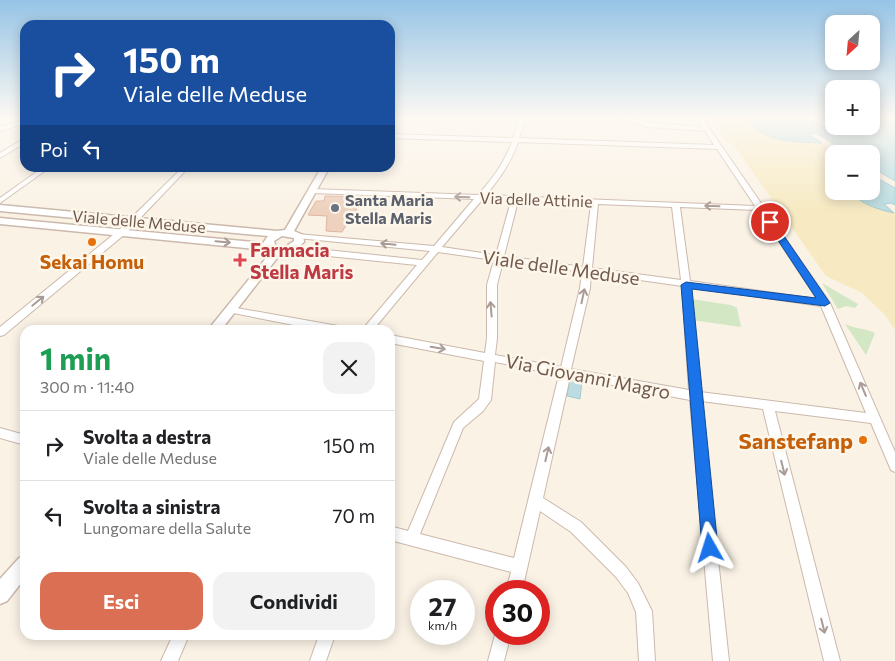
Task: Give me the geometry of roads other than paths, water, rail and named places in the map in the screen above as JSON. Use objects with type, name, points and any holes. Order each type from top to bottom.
[{"type":"street","points":[[0,156],[11,149]]},
{"type":"street","points":[[371,325],[482,197],[506,164],[513,149]]},
{"type":"street","points":[[719,149],[825,303],[895,466]]},
{"type":"street","points":[[0,201],[40,172]]},
{"type":"street","points":[[0,332],[122,232],[181,172]]},
{"type":"street","points":[[288,234],[323,172]]},
{"type":"street","name":"Via delle Attinie","points":[[312,191],[760,208]]},
{"type":"street","points":[[415,530],[458,426],[464,417],[479,407],[485,400],[492,328],[491,296],[498,258],[515,199]]},
{"type":"street","points":[[517,580],[567,371],[587,271],[595,201]]},
{"type":"street","points":[[676,205],[686,285],[721,661]]},
{"type":"street","name":"Viale delle Meduse","points":[[0,208],[436,249],[825,303]]},
{"type":"street","name":"Viale delle Meduse","points":[[0,221],[423,263]]},
{"type":"street","points":[[218,325],[278,249],[298,243],[299,239],[288,234],[269,240],[278,249]]},
{"type":"street","points":[[230,310],[311,325]]},
{"type":"street","name":"Via Giovanni Magro","points":[[395,341],[695,396],[876,419]]},
{"type":"street","points":[[767,404],[832,661]]},
{"type":"street","points":[[0,433],[20,439]]},
{"type":"street","points":[[536,501],[576,527],[621,572],[633,588],[644,611],[647,661]]},
{"type":"street","points":[[395,534],[520,567]]},
{"type":"street","points":[[0,594],[20,570]]},
{"type":"street","points":[[168,661],[178,640]]},
{"type":"street","points":[[318,661],[325,640]]},
{"type":"street","points":[[496,661],[500,645]]},
{"type":"water","points":[[880,149],[895,149],[895,181],[880,172]]},
{"type":"water","points":[[880,180],[895,188],[895,205],[891,203],[884,204],[894,213],[861,200],[880,200]]},
{"type":"water","points":[[570,379],[582,381],[580,399],[567,396]]},
{"type":"place","name":"Santa Maria Stella Maris","points":[[335,208]]},
{"type":"place","name":"Sekai Homu","points":[[92,242]]},
{"type":"place","name":"Farmacia Stella Maris","points":[[240,260]]},
{"type":"place","name":"Sanstefanp","points":[[863,440]]}]
